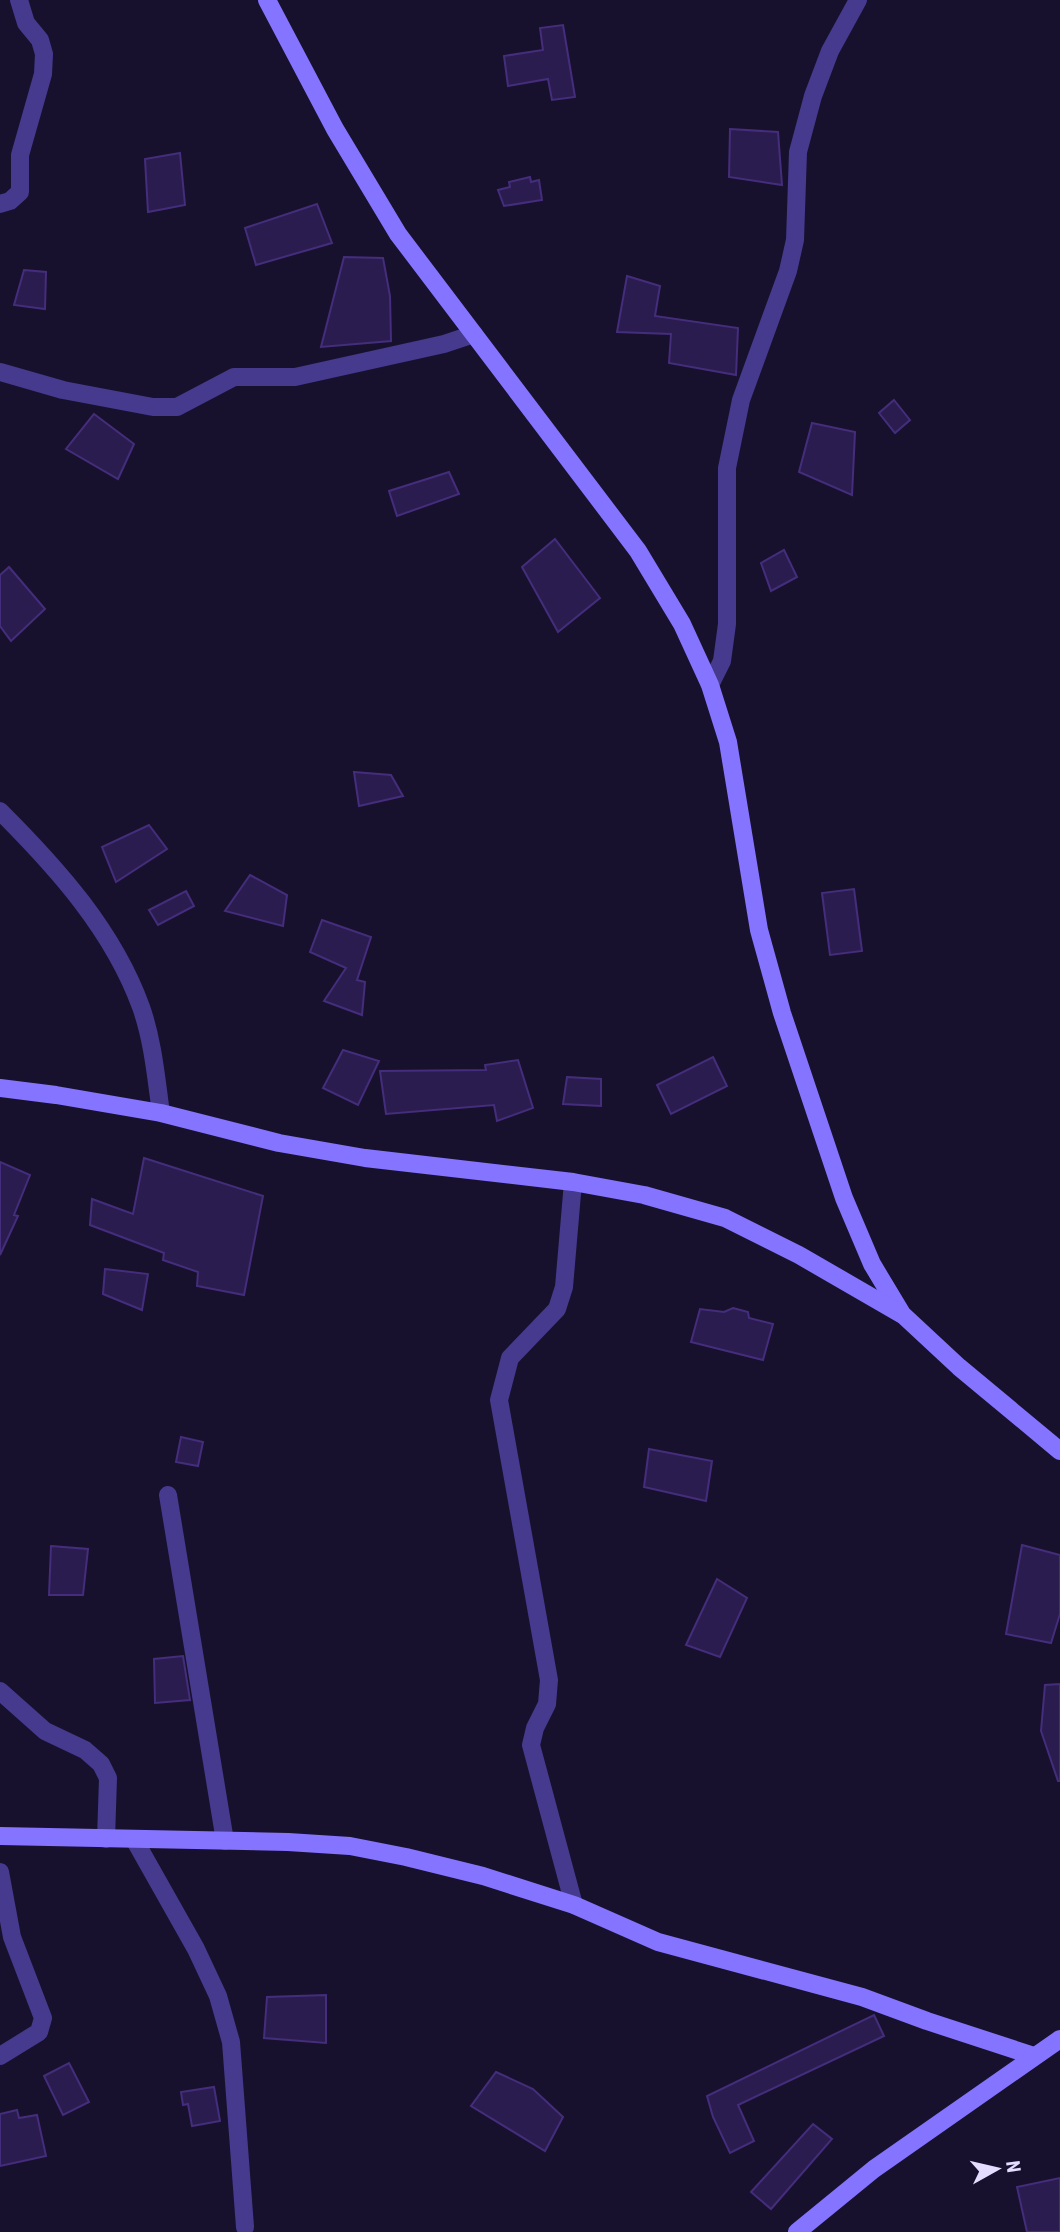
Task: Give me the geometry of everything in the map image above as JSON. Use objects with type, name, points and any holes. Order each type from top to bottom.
[{"type":"street","points":[[0,204],[10,201],[20,192],[20,155],[43,74],[44,54],[40,40],[26,23],[19,0]]},
{"type":"street","points":[[267,0],[335,129],[398,234],[638,551],[682,624],[710,685],[728,742],[759,930],[782,1013],[844,1198],[872,1264],[901,1314]]},
{"type":"street","points":[[710,685],[722,661],[727,624],[727,468],[738,414],[788,271],[795,240],[798,152],[813,96],[830,51],[858,0]]},
{"type":"street","points":[[0,372],[63,390],[152,407],[177,407],[234,377],[295,377],[444,344],[474,334]]},
{"type":"street","points":[[0,811],[42,852],[83,902],[123,965],[141,1008],[153,1051],[160,1113]]},
{"type":"street","points":[[0,1088],[160,1113],[279,1143],[365,1158],[573,1182],[644,1195],[725,1218],[799,1255],[901,1314],[959,1367],[1060,1451]]},
{"type":"street","points":[[573,1182],[564,1287],[557,1309],[510,1358],[499,1400],[550,1680],[547,1704],[535,1728],[531,1745],[574,1905]]},
{"type":"street","points":[[168,1495],[225,1841]]},
{"type":"street","points":[[0,1691],[45,1731],[85,1750],[102,1764],[108,1779],[106,1839]]},
{"type":"street","points":[[0,1836],[350,1846],[483,1876],[574,1905],[657,1942],[862,1997],[1034,2056]]},
{"type":"street","points":[[134,1839],[196,1949],[218,1996],[230,2042],[245,2227]]},
{"type":"street","points":[[0,1872],[12,1937],[43,2018],[39,2032],[0,2056]]},
{"type":"street","points":[[797,2232],[874,2169],[1060,2039]]},
{"type":"building","points":[[563,25],[575,97],[552,100],[548,79],[508,86],[504,56],[543,50],[540,28]]},
{"type":"building","points":[[730,129],[778,132],[782,185],[729,177]]},
{"type":"building","points":[[180,153],[185,205],[148,212],[145,159]]},
{"type":"building","points":[[530,177],[531,182],[539,180],[542,200],[504,206],[498,190],[510,187],[509,182]]},
{"type":"building","points":[[317,204],[332,243],[256,265],[245,228]]},
{"type":"building","points":[[344,257],[383,258],[390,296],[391,341],[321,347]]},
{"type":"building","points":[[24,270],[46,272],[45,309],[14,305]]},
{"type":"building","points":[[627,276],[660,286],[655,316],[738,328],[736,375],[669,363],[671,334],[617,332]]},
{"type":"building","points":[[894,400],[910,420],[895,433],[879,413]]},
{"type":"building","points":[[94,414],[134,444],[118,479],[66,449]]},
{"type":"building","points":[[812,423],[855,432],[852,495],[799,472]]},
{"type":"building","points":[[449,472],[459,494],[397,516],[389,491]]},
{"type":"building","points":[[555,539],[600,598],[558,632],[522,567]]},
{"type":"building","points":[[784,550],[797,577],[771,591],[761,563]]},
{"type":"building","points":[[9,567],[45,609],[11,641],[0,626],[0,575]]},
{"type":"building","points":[[354,772],[391,775],[403,796],[359,806]]},
{"type":"building","points":[[149,825],[167,849],[116,882],[102,847]]},
{"type":"building","points":[[250,875],[287,895],[283,926],[225,911]]},
{"type":"building","points":[[854,889],[862,951],[830,955],[822,893]]},
{"type":"building","points":[[186,891],[194,906],[158,925],[149,910]]},
{"type":"building","points":[[322,920],[371,937],[357,980],[365,982],[362,1015],[324,1001],[346,968],[310,952]]},
{"type":"building","points":[[343,1050],[379,1061],[358,1105],[323,1088]]},
{"type":"building","points":[[713,1057],[727,1086],[671,1114],[657,1085]]},
{"type":"building","points":[[518,1060],[533,1108],[497,1121],[494,1105],[386,1114],[380,1071],[486,1070],[485,1065]]},
{"type":"building","points":[[567,1077],[601,1079],[601,1106],[563,1104]]},
{"type":"building","points":[[144,1158],[263,1196],[244,1295],[197,1286],[198,1272],[163,1260],[164,1253],[90,1225],[92,1199],[133,1214]]},
{"type":"building","points":[[0,1162],[30,1175],[14,1215],[18,1216],[0,1255]]},
{"type":"building","points":[[105,1269],[148,1274],[142,1310],[103,1294]]},
{"type":"building","points":[[733,1308],[748,1312],[749,1318],[773,1324],[763,1360],[691,1342],[700,1309],[724,1312]]},
{"type":"building","points":[[181,1437],[203,1442],[198,1466],[176,1462]]},
{"type":"building","points":[[649,1449],[712,1461],[706,1501],[644,1487]]},
{"type":"building","points":[[1022,1545],[1060,1555],[1060,1614],[1051,1643],[1006,1634]]},
{"type":"building","points":[[51,1546],[88,1549],[83,1595],[49,1595]]},
{"type":"building","points":[[717,1579],[747,1598],[720,1657],[686,1645]]},
{"type":"building","points":[[183,1656],[190,1700],[155,1703],[154,1659]]},
{"type":"building","points":[[1060,1684],[1058,1781],[1041,1731],[1045,1685]]},
{"type":"building","points":[[326,1995],[326,2043],[264,2038],[267,1997]]},
{"type":"building","points":[[874,2015],[884,2036],[738,2105],[754,2141],[730,2153],[713,2117],[707,2096]]},
{"type":"building","points":[[69,2063],[89,2102],[63,2115],[44,2076]]},
{"type":"building","points":[[496,2072],[533,2089],[563,2117],[545,2151],[471,2106]]},
{"type":"building","points":[[214,2087],[220,2121],[192,2126],[188,2104],[183,2105],[181,2092]]},
{"type":"building","points":[[17,2110],[19,2118],[37,2115],[46,2156],[0,2166],[0,2114]]},
{"type":"building","points":[[813,2124],[832,2139],[771,2209],[751,2192]]},
{"type":"building","points":[[1060,2178],[1060,2232],[1027,2232],[1017,2187]]}]
